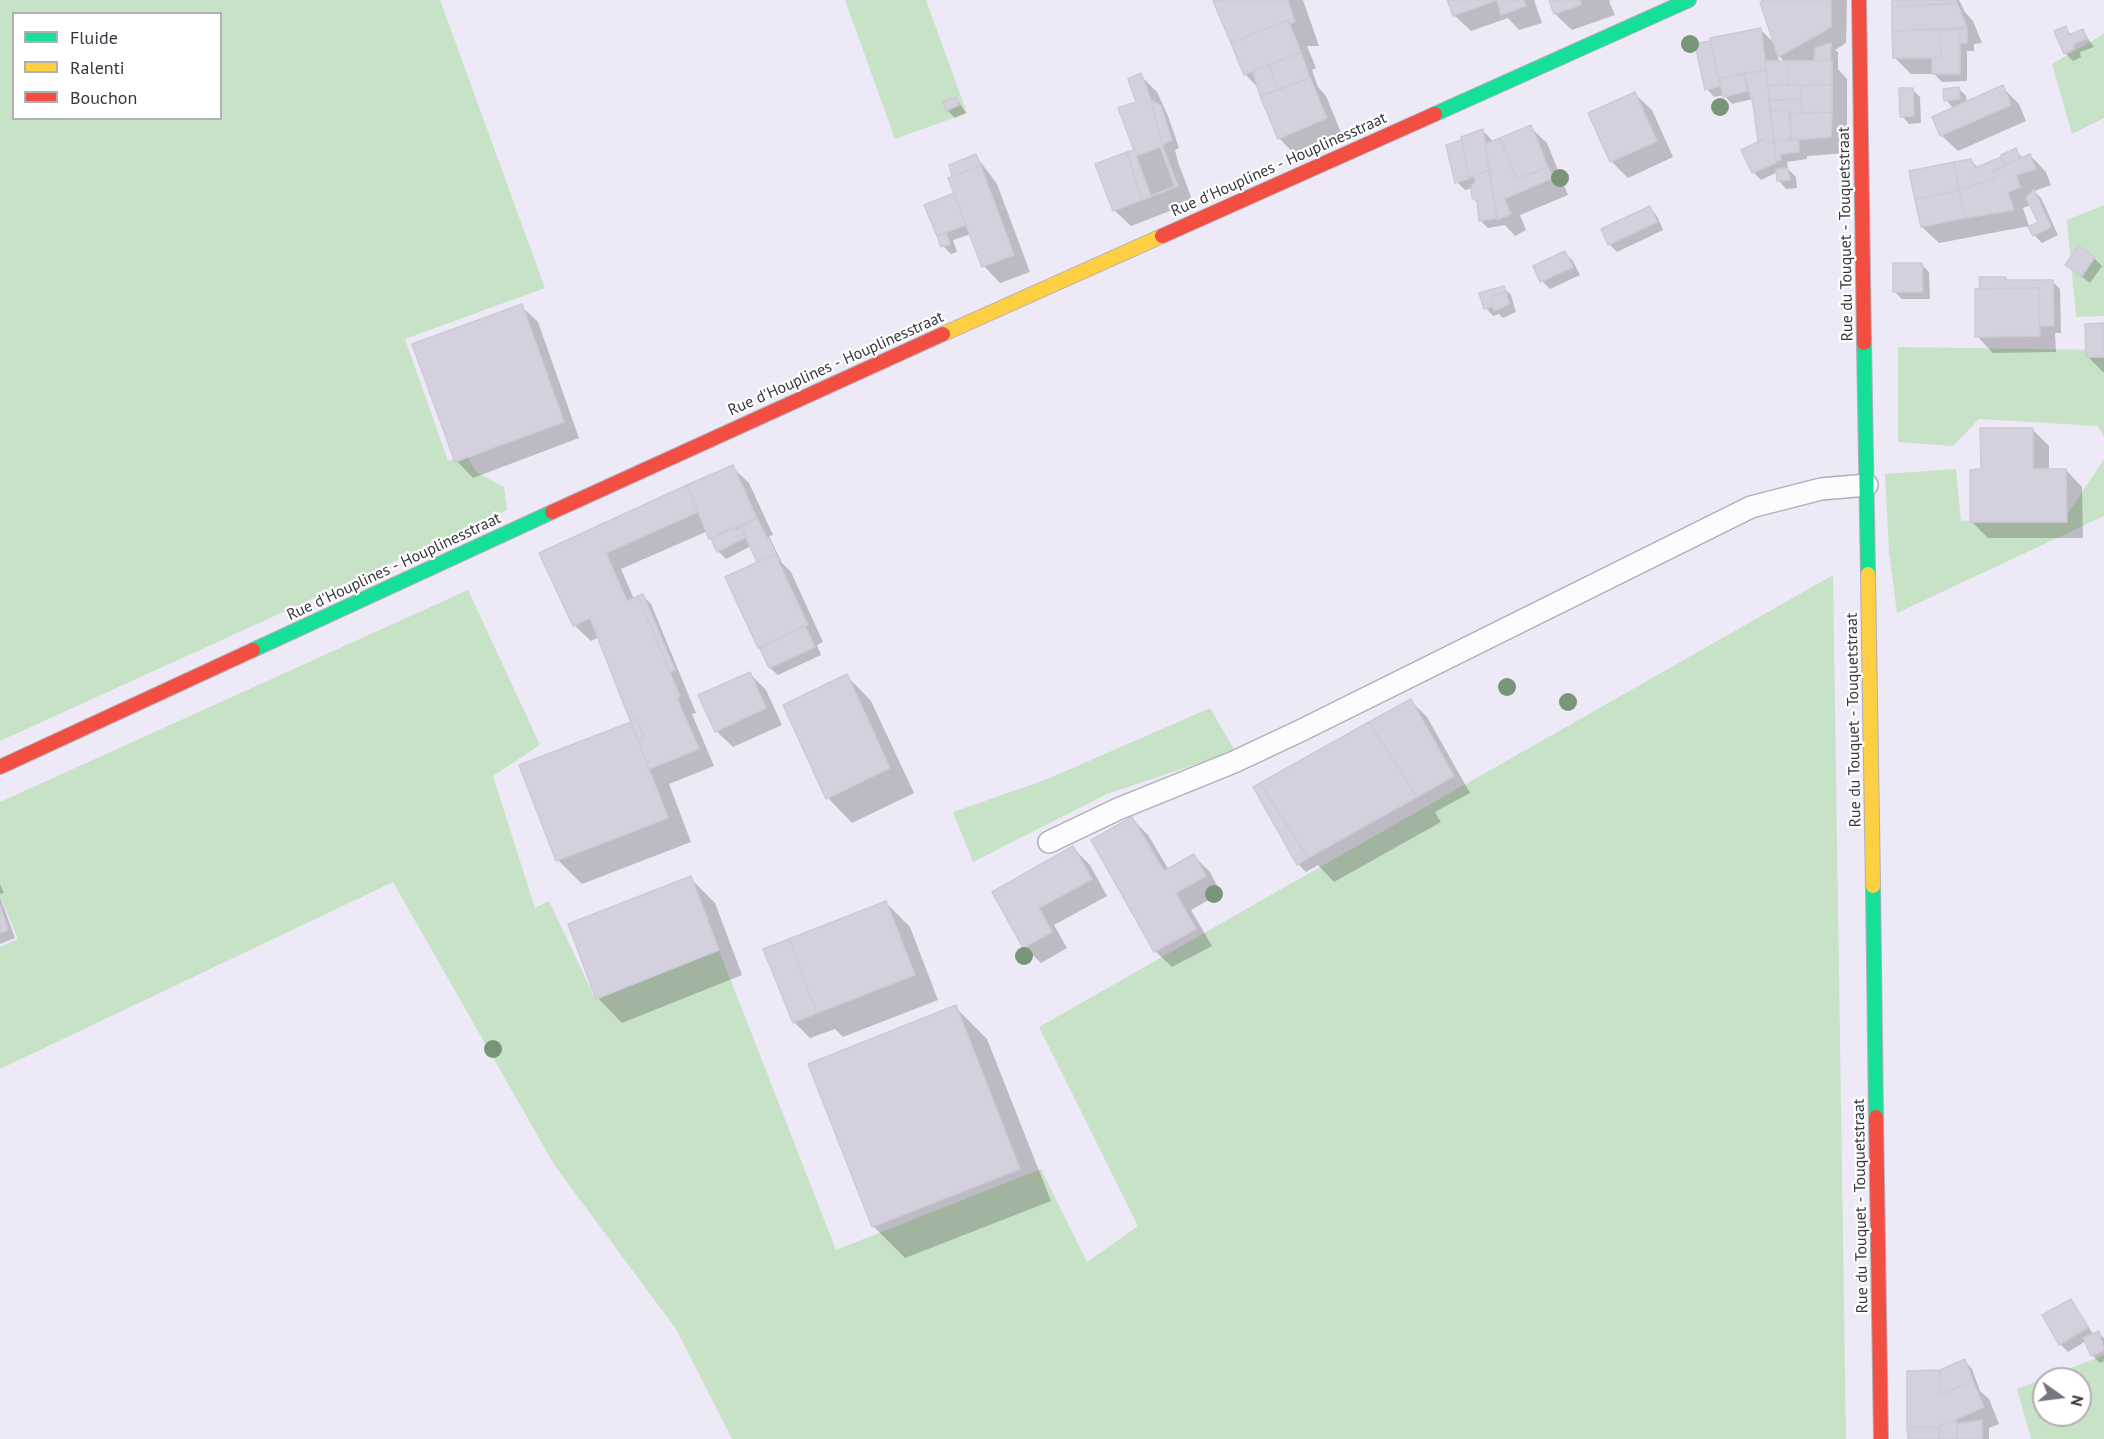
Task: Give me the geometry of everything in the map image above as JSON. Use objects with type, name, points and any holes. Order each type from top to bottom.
[{"type":"street","name":"Rue du Touquet - Touquetstraat","points":[[1859,0],[1881,1439]]},
{"type":"street","name":"Rue d'Houplines - Houplinesstraat","points":[[0,767],[777,408],[1683,1]]},
{"type":"lane","points":[[1049,842],[1118,809],[1234,762],[1293,735],[1751,507],[1821,489],[1867,485]]},
{"type":"green space","points":[[0,0],[440,0],[545,288],[405,339],[448,461],[466,454],[476,472],[504,487],[507,510],[0,741]]},
{"type":"green space","points":[[845,0],[926,0],[967,113],[895,139]]},
{"type":"green space","points":[[2104,34],[2104,118],[2072,134],[2052,64]]},
{"type":"green space","points":[[2104,205],[2104,316],[2076,317],[2067,220]]},
{"type":"green space","points":[[1898,347],[2104,350],[2104,437],[2098,426],[1979,419],[1953,446],[1898,442]]},
{"type":"green space","points":[[2104,459],[2104,516],[1897,613],[1889,552],[1885,474],[1956,469],[1961,521],[2066,516]]},
{"type":"green space","points":[[1833,575],[1846,1439],[732,1439],[676,1329],[555,1166],[393,882],[0,1069],[0,947],[18,939],[0,896],[0,802],[468,590],[540,745],[493,776],[535,908],[549,901],[595,998],[719,950],[836,1250],[1041,1169],[1087,1262],[1138,1226],[1039,1027]]},
{"type":"green space","points":[[1210,708],[1235,751],[1107,794],[973,862],[953,812],[1045,780]]},
{"type":"green space","points":[[2104,1355],[2104,1439],[2031,1439],[2017,1389],[2032,1383],[2032,1427],[2092,1427],[2092,1367],[2073,1367]]},
{"type":"building","points":[[1288,0],[1295,22],[1289,24],[1288,20],[1231,43],[1213,1]]},
{"type":"building","points":[[1447,0],[1497,0],[1453,16]]},
{"type":"building","points":[[1497,0],[1524,0],[1526,6],[1501,15]]},
{"type":"building","points":[[1549,0],[1580,0],[1581,5],[1554,14]]},
{"type":"building","points":[[1765,0],[1831,0],[1831,27],[1778,57],[1760,2]]},
{"type":"building","points":[[1892,0],[1927,0],[1930,5],[1892,7]]},
{"type":"building","points":[[1927,0],[1956,0],[1957,3],[1930,5]]},
{"type":"building","points":[[1957,3],[1967,27],[1892,31],[1892,7]]},
{"type":"building","points":[[1288,20],[1301,52],[1244,75],[1231,43]]},
{"type":"building","points":[[2066,26],[2069,35],[2083,29],[2087,39],[2073,44],[2074,49],[2064,54],[2054,31]]},
{"type":"building","points":[[1967,27],[1967,43],[1960,43],[1960,29]]},
{"type":"building","points":[[1761,28],[1766,70],[1719,79],[1710,38]]},
{"type":"building","points":[[1960,29],[1960,74],[1932,74],[1932,58],[1941,58],[1940,30]]},
{"type":"building","points":[[1940,30],[1941,58],[1893,58],[1892,31]]},
{"type":"building","points":[[1710,41],[1720,86],[1705,90],[1695,44]]},
{"type":"building","points":[[1831,43],[1830,61],[1814,61],[1815,48]]},
{"type":"building","points":[[1301,52],[1310,78],[1278,90],[1269,65]]},
{"type":"building","points":[[1765,61],[1788,61],[1788,85],[1768,85]]},
{"type":"building","points":[[1788,61],[1832,61],[1832,85],[1788,85]]},
{"type":"building","points":[[1269,65],[1278,90],[1260,96],[1253,72]]},
{"type":"building","points":[[1766,70],[1774,142],[1767,143],[1764,139],[1758,142],[1753,104],[1744,73]]},
{"type":"building","points":[[1141,73],[1151,100],[1162,145],[1178,186],[1142,200],[1127,152],[1134,150],[1118,108],[1136,102],[1128,79]]},
{"type":"building","points":[[1744,73],[1748,91],[1723,97],[1719,79]]},
{"type":"building","points":[[1310,78],[1327,118],[1278,139],[1260,96]]},
{"type":"building","points":[[1768,85],[1801,85],[1801,99],[1769,100]]},
{"type":"building","points":[[1801,85],[1832,85],[1832,112],[1802,113]]},
{"type":"building","points":[[2003,85],[2011,105],[1940,136],[1932,117]]},
{"type":"building","points":[[1959,87],[1960,99],[1944,101],[1943,89]]},
{"type":"building","points":[[1899,88],[1913,88],[1914,116],[1900,117]]},
{"type":"building","points":[[1635,92],[1657,141],[1610,162],[1588,113]]},
{"type":"building","points":[[956,97],[959,105],[946,111],[943,101]]},
{"type":"building","points":[[1801,99],[1802,113],[1789,114],[1789,110],[1770,111],[1769,100]]},
{"type":"building","points":[[1151,100],[1161,106],[1172,140],[1162,145]]},
{"type":"building","points":[[1789,110],[1791,139],[1774,141],[1770,111]]},
{"type":"building","points":[[1832,112],[1831,137],[1790,140],[1791,114]]},
{"type":"building","points":[[1531,125],[1548,167],[1517,179],[1500,138]]},
{"type":"building","points":[[1483,129],[1490,170],[1469,178],[1461,137]]},
{"type":"building","points":[[1500,138],[1517,179],[1548,167],[1553,178],[1504,199],[1511,214],[1497,220],[1485,144]]},
{"type":"building","points":[[1764,139],[1767,143],[1774,142],[1776,163],[1752,173],[1741,150]]},
{"type":"building","points":[[1799,139],[1799,152],[1780,154],[1781,160],[1776,161],[1774,141]]},
{"type":"building","points":[[1462,140],[1469,179],[1455,183],[1446,145]]},
{"type":"building","points":[[1160,147],[1175,186],[1151,196],[1136,156]]},
{"type":"building","points":[[2016,148],[2020,159],[2005,165],[2001,155]]},
{"type":"building","points":[[1127,152],[1142,200],[1113,211],[1095,164]]},
{"type":"building","points":[[976,154],[981,166],[952,176],[949,165]]},
{"type":"building","points":[[2030,154],[2036,169],[2016,175],[2020,187],[2008,192],[2014,210],[1965,218],[1959,190],[1996,178],[1993,171]]},
{"type":"building","points":[[2001,157],[2005,165],[1993,171],[1996,178],[1959,190],[1954,162],[1971,159],[1975,168]]},
{"type":"building","points":[[1954,162],[1959,190],[1915,200],[1909,171]]},
{"type":"building","points":[[981,166],[1014,255],[982,267],[948,178]]},
{"type":"building","points":[[1788,168],[1790,180],[1777,181],[1776,169]]},
{"type":"building","points":[[1490,170],[1497,218],[1479,221],[1477,201],[1472,198],[1471,187],[1475,182],[1474,176]]},
{"type":"building","points":[[2034,189],[2051,227],[2033,236],[2028,227],[2038,222],[2026,198]]},
{"type":"building","points":[[1959,190],[1965,218],[1921,227],[1915,200]]},
{"type":"building","points":[[954,193],[966,225],[937,236],[924,205]]},
{"type":"building","points":[[1650,206],[1657,222],[1608,245],[1601,229]]},
{"type":"building","points":[[946,232],[950,244],[941,247],[937,236]]},
{"type":"building","points":[[2079,246],[2095,257],[2082,276],[2065,265]]},
{"type":"building","points":[[1565,251],[1573,267],[1540,282],[1533,266]]},
{"type":"building","points":[[1893,263],[1922,263],[1923,292],[1893,292]]},
{"type":"building","points":[[1979,277],[2006,277],[2006,280],[2053,280],[2054,326],[2040,326],[2039,288],[1980,289]]},
{"type":"building","points":[[1504,286],[1506,292],[1491,296],[1493,306],[1484,309],[1479,293]]},
{"type":"building","points":[[2039,288],[2040,336],[1975,337],[1975,289]]},
{"type":"building","points":[[1506,292],[1509,304],[1494,311],[1491,296]]},
{"type":"building","points":[[522,304],[564,422],[455,462],[412,344]]},
{"type":"building","points":[[2104,323],[2104,357],[2086,357],[2085,324]]},
{"type":"building","points":[[1980,428],[2033,428],[2033,469],[2066,469],[2067,522],[1970,522],[1970,470],[1981,469]]},
{"type":"building","points":[[733,465],[757,518],[709,539],[687,485]]},
{"type":"building","points":[[687,485],[698,512],[606,553],[627,601],[638,596],[680,696],[677,698],[699,749],[649,769],[638,740],[644,737],[636,718],[630,720],[590,618],[573,626],[539,553]]},
{"type":"building","points":[[757,518],[775,554],[757,562],[741,527]]},
{"type":"building","points":[[734,527],[736,530],[741,527],[746,537],[717,552],[711,538]]},
{"type":"building","points":[[775,554],[808,625],[758,648],[725,577]]},
{"type":"building","points":[[643,594],[675,670],[670,672],[638,596]]},
{"type":"building","points":[[805,626],[815,647],[769,668],[760,648]]},
{"type":"building","points":[[750,672],[766,708],[715,732],[698,695]]},
{"type":"building","points":[[847,674],[890,768],[826,799],[783,705]]},
{"type":"building","points":[[1411,699],[1454,776],[1417,797],[1369,722]]},
{"type":"building","points":[[636,718],[644,737],[638,740],[630,720]]},
{"type":"building","points":[[631,722],[668,818],[556,861],[519,765]]},
{"type":"building","points":[[1369,722],[1417,797],[1308,858],[1260,783]]},
{"type":"building","points":[[1260,783],[1308,858],[1297,865],[1253,787]]},
{"type":"building","points":[[1132,817],[1164,871],[1194,854],[1206,876],[1176,893],[1196,929],[1154,952],[1091,840]]},
{"type":"building","points":[[1073,846],[1092,879],[1039,908],[1052,932],[1023,948],[992,892]]},
{"type":"building","points":[[691,876],[719,950],[596,999],[568,924]]},
{"type":"building","points":[[886,901],[915,975],[817,1013],[789,939]]},
{"type":"building","points":[[0,905],[8,930],[0,933]]},
{"type":"building","points":[[789,939],[817,1013],[793,1023],[763,949]]},
{"type":"building","points":[[956,1005],[1020,1169],[872,1227],[808,1064]]},
{"type":"building","points":[[2071,1299],[2088,1327],[2059,1345],[2042,1315]]},
{"type":"building","points":[[2099,1331],[2104,1350],[2091,1356],[2083,1338]]},
{"type":"building","points":[[1965,1359],[1973,1381],[1940,1395],[1940,1370]]},
{"type":"building","points":[[1940,1370],[1940,1395],[1973,1381],[1984,1407],[1939,1427],[1907,1427],[1907,1371]]},
{"type":"building","points":[[1956,1419],[1957,1439],[1939,1439],[1939,1427]]},
{"type":"building","points":[[1982,1420],[1982,1439],[1957,1439],[1957,1424]]},
{"type":"building","points":[[1907,1427],[1939,1427],[1939,1439],[1908,1439]]},
{"type":"traffic: fast","points":[[1435,114],[1689,0]]},
{"type":"traffic: fast","points":[[1864,343],[1868,574]]},
{"type":"traffic: fast","points":[[253,650],[552,512]]},
{"type":"traffic: fast","points":[[1873,886],[1876,1117]]},
{"type":"traffic: slow","points":[[943,334],[1162,236]]},
{"type":"traffic: slow","points":[[1868,574],[1873,886]]},
{"type":"traffic: jam","points":[[1859,0],[1864,343]]},
{"type":"traffic: jam","points":[[1162,236],[1435,114]]},
{"type":"traffic: jam","points":[[552,512],[943,334]]},
{"type":"traffic: jam","points":[[0,767],[253,650]]},
{"type":"traffic: jam","points":[[1876,1117],[1881,1439]]}]
